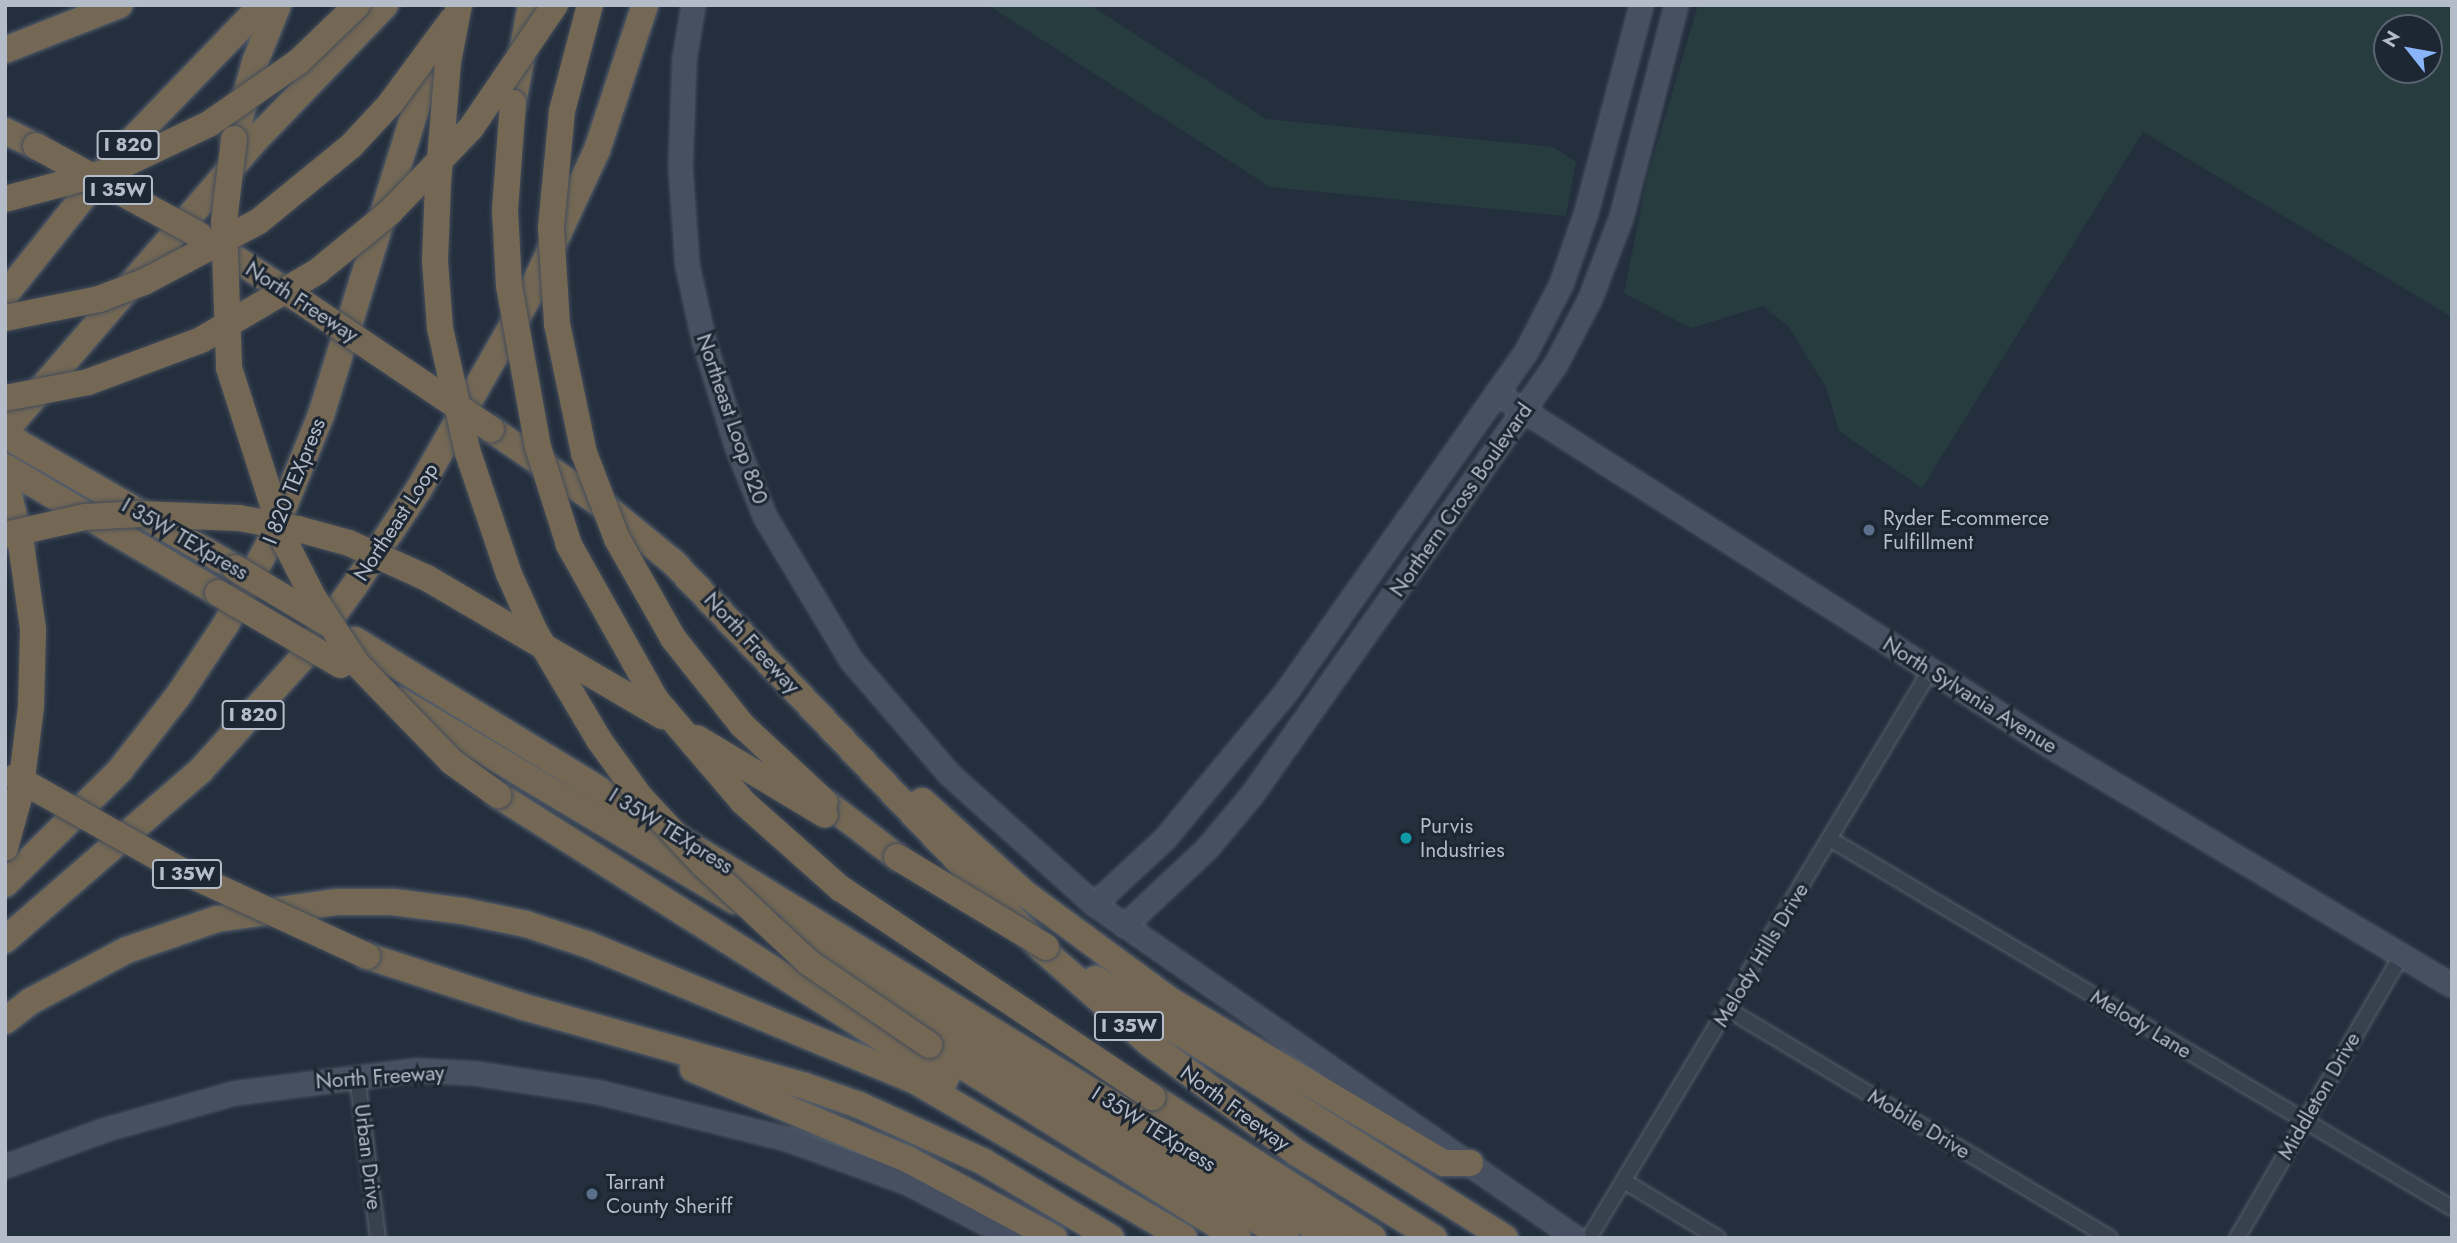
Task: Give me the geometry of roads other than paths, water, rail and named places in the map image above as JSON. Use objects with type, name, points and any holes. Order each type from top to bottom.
[{"type":"highway","points":[[5,50],[119,5]]},
{"type":"highway","name":"I 820","points":[[5,295],[111,162],[262,5]]},
{"type":"highway","points":[[278,5],[254,62],[234,139],[224,222],[229,369],[242,416],[285,542],[313,597],[357,664],[452,762],[498,795],[1204,1238]]},
{"type":"highway","points":[[5,199],[110,171],[209,124],[298,62],[357,5]]},
{"type":"highway","points":[[9,436],[260,135],[385,5]]},
{"type":"highway","name":"I 820 TEXpress","points":[[5,884],[120,770],[178,696],[226,624],[267,548],[321,415],[451,5]]},
{"type":"highway","points":[[5,318],[99,299],[144,282],[259,221],[351,146],[390,104],[460,5]]},
{"type":"highway","points":[[460,5],[448,62],[438,183],[435,261],[440,328],[468,453],[509,573],[535,632],[599,740],[641,798],[703,864],[808,962],[929,1045],[1238,1238]]},
{"type":"highway","points":[[531,5],[518,69],[507,174],[513,318],[530,414],[554,502],[569,545],[617,637],[656,700],[701,756],[792,848],[898,929],[1152,1097],[1373,1238]]},
{"type":"highway","points":[[5,398],[88,382],[201,340],[318,271],[390,212],[471,128],[555,5]]},
{"type":"highway","points":[[590,5],[562,111],[552,193],[552,265],[568,387],[597,494],[651,604],[721,700],[829,805],[897,857]]},
{"type":"highway","name":"Northeast Loop","points":[[5,940],[208,764],[295,666],[355,585],[438,456],[541,272],[597,150],[645,5]]},
{"type":"highway","name":"North Freeway","points":[[5,131],[199,235],[608,509],[673,562],[1042,949],[1149,1043],[1297,1153],[1434,1238]]},
{"type":"highway","name":"I 35W TEXpress","points":[[9,436],[355,640],[1331,1238]]},
{"type":"highway","name":"I 35W TEXpress","points":[[5,467],[340,665],[1286,1238]]},
{"type":"highway","points":[[5,479],[29,580],[34,660],[26,758],[5,848]]},
{"type":"highway","points":[[5,535],[85,517],[190,514],[251,520],[349,543],[392,560],[472,603],[897,857],[1353,1139],[1505,1238]]},
{"type":"highway","points":[[866,765],[906,784],[1024,893],[1171,1001],[1444,1163],[1470,1163]]},
{"type":"highway","name":"I 35W","points":[[10,774],[180,870],[367,956],[657,1045],[805,1086],[923,1133],[1015,1180],[1111,1238]]},
{"type":"highway","points":[[5,1021],[42,995],[127,950],[217,919],[337,902],[393,902],[463,911],[526,924],[589,945],[914,1080],[1184,1238]]},
{"type":"highway","points":[[657,1045],[684,1066],[909,1160],[1054,1238]]},
{"type":"street","name":"Northeast Loop 820","points":[[694,5],[684,60],[680,166],[687,265],[704,342],[736,446],[765,517],[813,603],[850,660],[949,774],[1094,904]]},
{"type":"street","name":"Northern Cross Boulevard","points":[[1094,904],[1165,838],[1210,786],[1328,632],[1526,351],[1561,284],[1586,212],[1641,5]]},
{"type":"street","name":"Northern Cross Boulevard","points":[[1124,926],[1207,848],[1252,794],[1555,365],[1590,298],[1617,228],[1676,5]]},
{"type":"street","name":"North Sylvania Avenue","points":[[1496,393],[1930,671],[2452,985]]},
{"type":"street","points":[[1328,632],[1352,653]]},
{"type":"street","name":"Melody Hills Drive","points":[[1589,1238],[1729,1010],[1930,671]]},
{"type":"street","name":"Melody Lane","points":[[1830,839],[2452,1208]]},
{"type":"street","points":[[1094,904],[1576,1238]]},
{"type":"street","name":"Middleton Drive","points":[[2237,1238],[2402,955]]},
{"type":"street","name":"Mobile Drive","points":[[1729,1010],[2110,1238]]},
{"type":"street","name":"North Freeway","points":[[13,1163],[233,1093],[416,1070],[540,1080],[709,1117],[851,1160],[948,1201],[1014,1238]]},
{"type":"street","name":"Urban Drive","points":[[358,1076],[378,1238]]},
{"type":"street","points":[[1624,1181],[1718,1238]]},
{"type":"place","name":"Ryder E-commerce Fulfillment","points":[[1869,530]]},
{"type":"place","name":"Purvis Industries","points":[[1406,838]]},
{"type":"place","name":"Tarrant County Sheriff","points":[[592,1194]]}]
